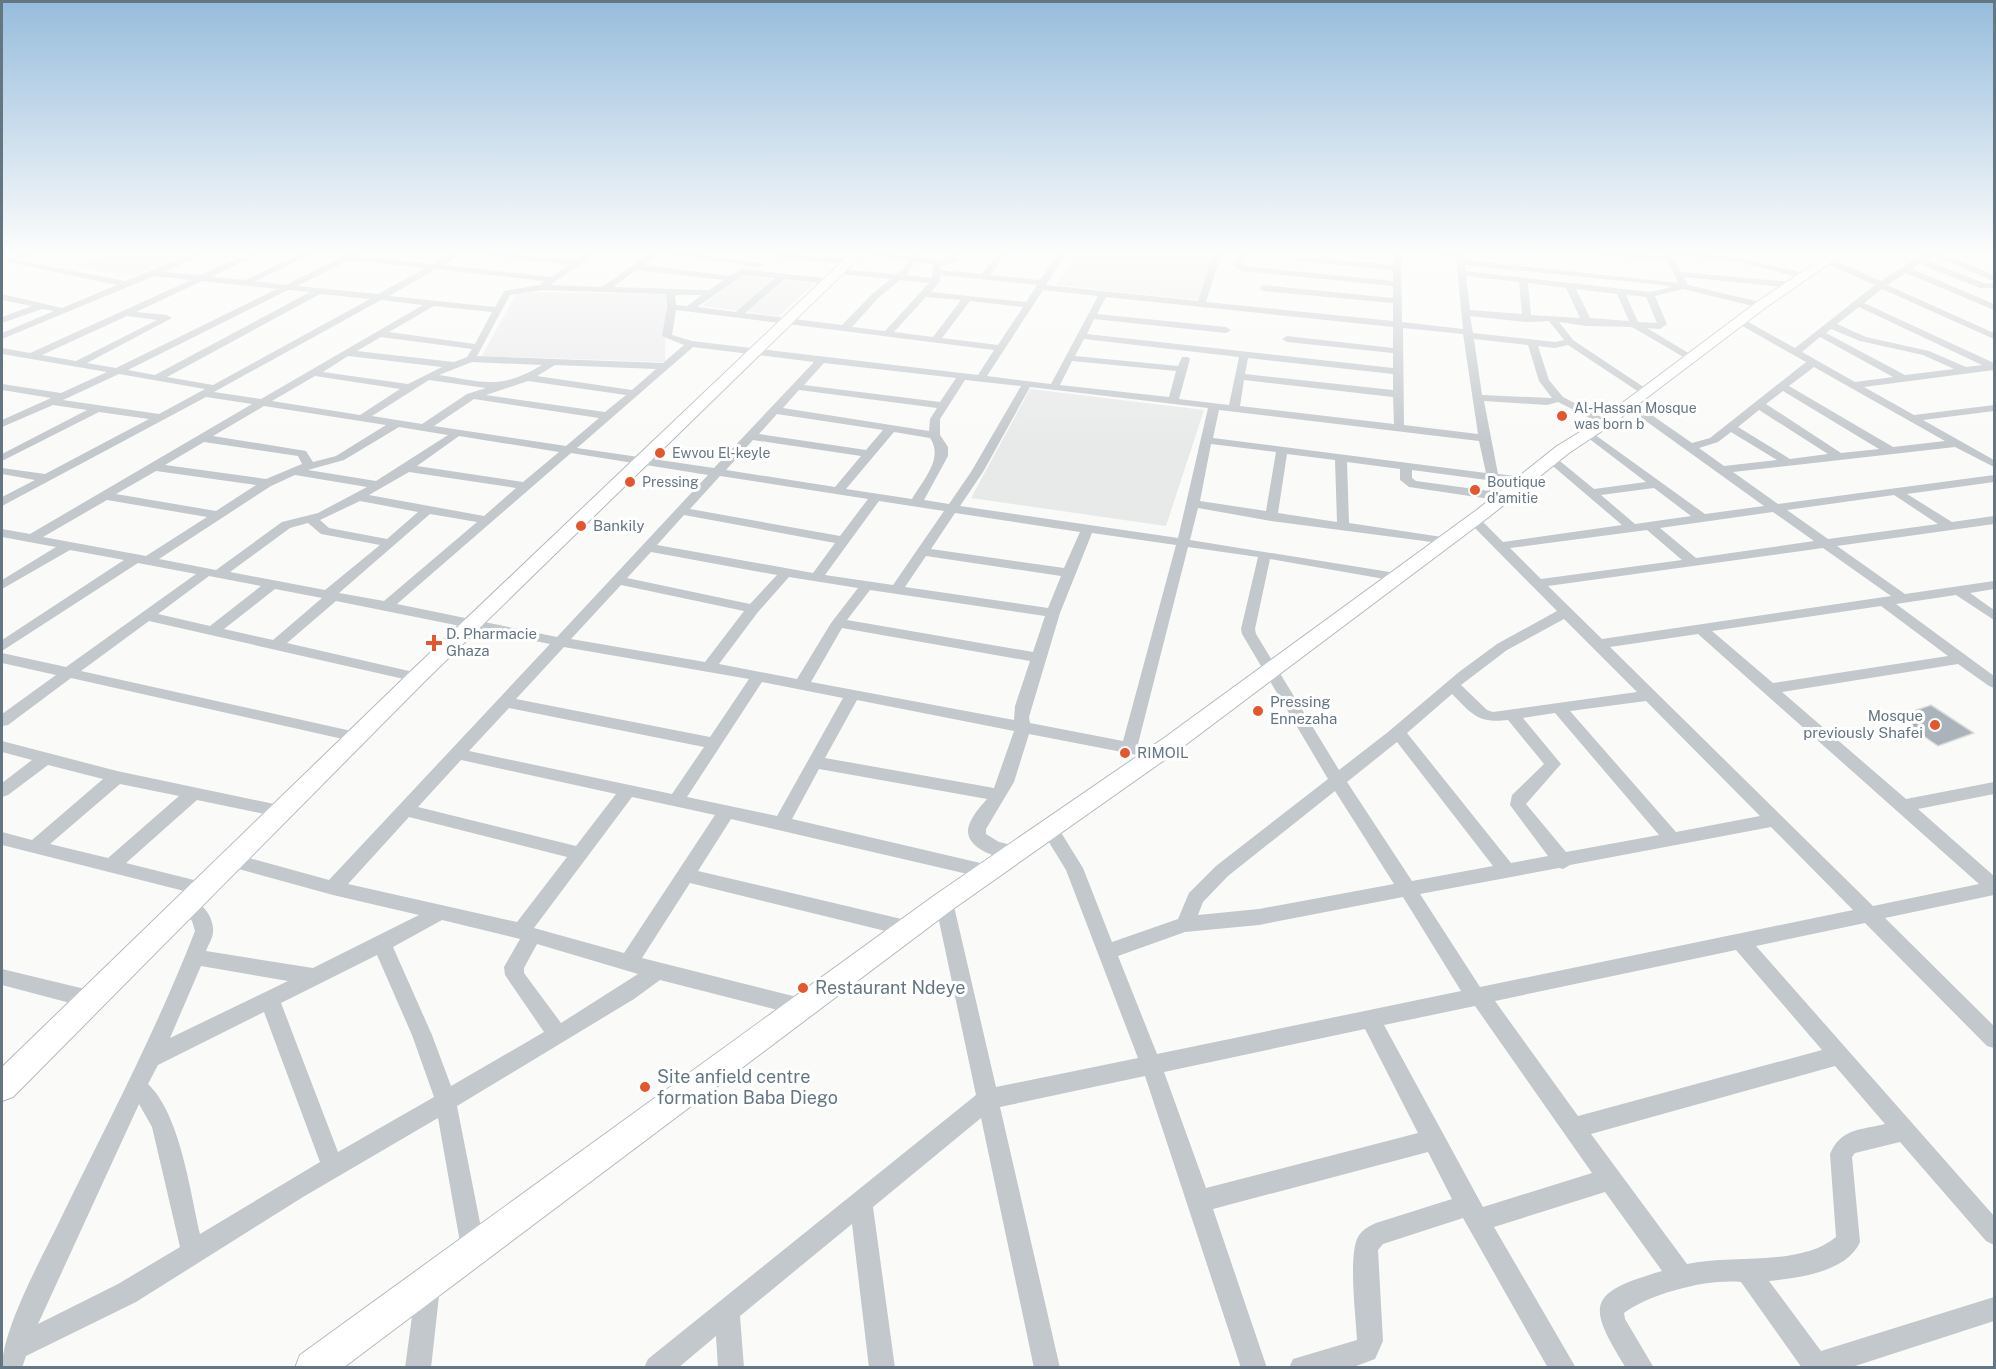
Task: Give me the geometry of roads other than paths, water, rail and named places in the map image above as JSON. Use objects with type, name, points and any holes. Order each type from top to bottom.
[{"type":"street","points":[[2,336],[48,316]]},
{"type":"street","points":[[32,356],[119,316]]},
{"type":"street","points":[[77,364],[167,318],[149,316]]},
{"type":"street","points":[[2,424],[118,371],[226,316]]},
{"type":"street","points":[[155,379],[273,316]]},
{"type":"street","points":[[2,502],[343,316]]},
{"type":"street","points":[[31,539],[410,316]]},
{"type":"street","points":[[471,359],[496,316]]},
{"type":"street","points":[[670,316],[667,336],[691,344],[1484,438]]},
{"type":"street","points":[[745,316],[1001,348]]},
{"type":"street","points":[[2,1087],[192,896],[417,676],[792,316]]},
{"type":"street","points":[[844,328],[856,316]]},
{"type":"street","points":[[887,334],[905,316]]},
{"type":"street","points":[[935,340],[954,316]]},
{"type":"street","points":[[981,378],[1022,316]]},
{"type":"street","points":[[1054,387],[1091,316],[1226,330]]},
{"type":"street","points":[[1221,352],[1229,316]]},
{"type":"street","points":[[1269,316],[1289,326],[1398,351]]},
{"type":"street","points":[[1398,316],[1399,428]]},
{"type":"street","points":[[1466,316],[1484,438],[1494,478],[1496,500]]},
{"type":"street","points":[[1495,316],[1662,325],[1658,316]]},
{"type":"street","points":[[1584,316],[1587,322]]},
{"type":"street","points":[[1631,316],[1635,325],[1692,359]]},
{"type":"street","points":[[313,1368],[944,902],[1018,854],[1158,753],[1551,459],[1692,359],[1747,316]]},
{"type":"street","points":[[1796,352],[1842,316]]},
{"type":"street","points":[[1886,316],[1994,367]]},
{"type":"street","points":[[1950,316],[1995,336]]},
{"type":"street","points":[[1553,320],[1570,342],[1638,398],[1691,447],[1902,598]]},
{"type":"street","points":[[1740,321],[1995,464]]},
{"type":"street","points":[[1289,326],[1398,325],[1532,343],[1555,345],[1570,342]]},
{"type":"street","points":[[1831,325],[1863,339],[1926,353],[1964,370]]},
{"type":"street","points":[[1285,359],[1289,326]]},
{"type":"street","points":[[1863,339],[1920,332]]},
{"type":"street","points":[[1821,333],[1903,378]]},
{"type":"street","points":[[379,334],[478,346]]},
{"type":"street","points":[[1081,336],[1398,372]]},
{"type":"street","points":[[1532,343],[1541,364],[1544,381],[1559,399],[1597,427],[1656,484],[1702,518]]},
{"type":"street","points":[[388,605],[691,344]]},
{"type":"street","points":[[1173,401],[1189,348]]},
{"type":"street","points":[[2,351],[118,371],[259,404],[1088,530],[1265,554],[1396,577]]},
{"type":"street","points":[[345,353],[458,366]]},
{"type":"street","points":[[1234,408],[1244,354]]},
{"type":"street","points":[[1069,358],[1182,369]]},
{"type":"street","points":[[362,419],[426,377],[471,359],[665,366]]},
{"type":"street","points":[[333,888],[715,472],[822,359]]},
{"type":"street","points":[[423,428],[471,396],[527,378],[554,361]]},
{"type":"street","points":[[1691,447],[1708,443],[1812,363]]},
{"type":"street","points":[[1853,385],[1994,367]]},
{"type":"street","points":[[312,373],[408,387]]},
{"type":"street","points":[[916,503],[942,456],[942,447],[934,435],[934,419],[963,375]]},
{"type":"street","points":[[1239,376],[1398,394]]},
{"type":"street","points":[[426,377],[501,387]]},
{"type":"street","points":[[527,378],[634,393]]},
{"type":"street","points":[[897,588],[953,509],[1027,384]]},
{"type":"street","points":[[1781,386],[1890,450]]},
{"type":"street","points":[[2,387],[60,396]]},
{"type":"street","points":[[797,387],[944,406]]},
{"type":"street","points":[[471,396],[607,416]]},
{"type":"street","points":[[1480,398],[1547,402],[1559,399]]},
{"type":"street","points":[[49,402],[158,417]]},
{"type":"street","points":[[1758,404],[1840,457]]},
{"type":"street","points":[[1129,748],[1193,504],[1214,406]]},
{"type":"street","points":[[1912,418],[1995,408]]},
{"type":"street","points":[[2,458],[95,410]]},
{"type":"street","points":[[774,410],[934,435]]},
{"type":"street","points":[[2,646],[267,483],[292,471],[340,458],[396,424]]},
{"type":"street","points":[[1731,427],[1789,463]]},
{"type":"street","points":[[838,491],[891,428]]},
{"type":"street","points":[[2,721],[146,616],[286,525],[311,519],[359,497],[407,468],[457,433]]},
{"type":"street","points":[[749,436],[869,454]]},
{"type":"street","points":[[201,438],[302,453],[306,457],[308,466]]},
{"type":"street","points":[[1206,440],[1524,481]]},
{"type":"street","points":[[1722,470],[1957,443]]},
{"type":"street","points":[[1271,517],[1282,450]]},
{"type":"street","points":[[1980,455],[1995,453]]},
{"type":"street","points":[[1341,458],[1342,526]]},
{"type":"street","points":[[1551,459],[1633,528]]},
{"type":"street","points":[[155,467],[267,483]]},
{"type":"street","points":[[1406,467],[1406,480],[1413,484],[1496,500]]},
{"type":"street","points":[[407,468],[525,486]]},
{"type":"street","points":[[2,471],[46,478]]},
{"type":"street","points":[[292,471],[378,485]]},
{"type":"street","points":[[1500,546],[1995,478]]},
{"type":"street","points":[[1590,493],[1656,484]]},
{"type":"street","points":[[1898,493],[1949,526]]},
{"type":"street","points":[[107,496],[219,514]]},
{"type":"street","points":[[359,497],[486,520]]},
{"type":"street","points":[[816,578],[876,497]]},
{"type":"street","points":[[1193,504],[1442,541]]},
{"type":"street","points":[[276,645],[428,510]]},
{"type":"street","points":[[680,511],[845,541]]},
{"type":"street","points":[[311,519],[325,531],[390,543]]},
{"type":"street","points":[[1473,519],[1995,1039]]},
{"type":"street","points":[[1537,584],[1995,520]]},
{"type":"street","points":[[1651,527],[1694,563]]},
{"type":"street","points":[[1018,854],[993,847],[979,838],[977,833],[979,825],[999,795],[1023,728],[1023,706],[1053,613],[1088,530]]},
{"type":"street","points":[[2,532],[475,622],[560,642],[709,667],[1158,753]]},
{"type":"street","points":[[2,585],[69,545]]},
{"type":"street","points":[[646,547],[816,578],[897,588],[1053,613]]},
{"type":"street","points":[[922,552],[1069,573]]},
{"type":"street","points":[[1265,554],[1248,629],[1269,671],[1336,782],[1478,996],[1682,1278]]},
{"type":"street","points":[[709,667],[753,609],[786,573]]},
{"type":"street","points":[[617,580],[753,609]]},
{"type":"street","points":[[213,631],[273,584]]},
{"type":"street","points":[[801,685],[838,623],[868,584]]},
{"type":"street","points":[[1598,644],[1995,585]]},
{"type":"street","points":[[1958,590],[1995,616]]},
{"type":"street","points":[[1883,601],[1995,683]]},
{"type":"street","points":[[1185,924],[1195,898],[1203,887],[1398,733],[1452,685],[1502,647],[1566,612]]},
{"type":"street","points":[[146,616],[417,676]]},
{"type":"street","points":[[838,623],[1038,658]]},
{"type":"street","points":[[1700,628],[1995,887]]},
{"type":"street","points":[[2,658],[356,737]]},
{"type":"street","points":[[1769,689],[1960,659]]},
{"type":"street","points":[[676,801],[758,677]]},
{"type":"street","points":[[1452,685],[1485,715],[1511,714],[1649,695]]},
{"type":"street","points":[[781,823],[852,695]]},
{"type":"street","points":[[504,702],[714,743]]},
{"type":"street","points":[[1558,707],[1674,840]]},
{"type":"street","points":[[1511,714],[1553,764],[1518,799],[1518,805],[1563,862]]},
{"type":"street","points":[[1398,733],[1508,871]]},
{"type":"street","points":[[2,747],[117,777],[279,811]]},
{"type":"street","points":[[457,754],[628,789],[989,872]]},
{"type":"street","points":[[2,792],[46,758]]},
{"type":"street","points":[[815,762],[999,795]]},
{"type":"street","points":[[35,847],[117,777]]},
{"type":"street","points":[[1903,806],[1995,788]]},
{"type":"street","points":[[558,1035],[515,975],[514,967],[526,933],[628,789]]},
{"type":"street","points":[[111,866],[194,793]]},
{"type":"street","points":[[405,810],[580,854]]},
{"type":"street","points":[[628,963],[727,811]]},
{"type":"street","points":[[1106,952],[1185,924],[1259,916],[1563,862],[1775,820]]},
{"type":"street","points":[[1051,831],[1074,868],[1167,1105],[1254,1368]]},
{"type":"street","points":[[2,838],[111,866],[192,896],[203,921],[204,932],[137,1088],[63,1236],[13,1358]]},
{"type":"street","points":[[231,860],[333,888],[526,933],[657,971],[801,1007]]},
{"type":"street","points":[[685,874],[910,928]]},
{"type":"street","points":[[657,1368],[988,1099],[1995,887]]},
{"type":"street","points":[[944,902],[1047,1368]]},
{"type":"street","points":[[150,1058],[382,944],[440,912]]},
{"type":"street","points":[[1740,941],[1995,1233]]},
{"type":"street","points":[[382,944],[422,1035],[446,1102],[473,1248]]},
{"type":"street","points":[[194,957],[315,977]]},
{"type":"street","points":[[13,1358],[115,1300],[333,1167],[558,1035],[627,993],[657,971]]},
{"type":"street","points":[[2,976],[89,999]]},
{"type":"street","points":[[269,999],[333,1167]]},
{"type":"street","points":[[1370,1019],[1473,1213],[1563,1368]]},
{"type":"street","points":[[1573,1128],[1839,1055]]},
{"type":"street","points":[[137,1088],[147,1096],[157,1110],[163,1127],[193,1252]]},
{"type":"street","points":[[1641,1368],[1613,1323],[1611,1307],[1623,1296],[1682,1278],[1723,1269],[1747,1272],[1814,1261],[1844,1247],[1848,1242],[1840,1154],[1848,1144],[1905,1130]]},
{"type":"street","points":[[1199,1201],[1433,1140]]},
{"type":"street","points":[[1302,1368],[1361,1352],[1368,1346],[1370,1341],[1365,1254],[1367,1244],[1376,1235],[1610,1179]]},
{"type":"street","points":[[861,1201],[882,1368]]},
{"type":"street","points":[[1747,1272],[1817,1366],[1995,1309]]},
{"type":"street","points":[[418,1368],[428,1281]]},
{"type":"street","points":[[727,1310],[731,1368]]},
{"type":"place","name":"Al-Hassan Mosque was born b","points":[[1562,416]]},
{"type":"place","name":"Ewvou El-keyle","points":[[660,453]]},
{"type":"place","name":"Pressing","points":[[630,482]]},
{"type":"place","name":"Boutique d'amitie","points":[[1475,490]]},
{"type":"place","name":"Bankily","points":[[581,526]]},
{"type":"place","name":"D. Pharmacie Ghaza","points":[[434,643]]},
{"type":"place","name":"Pressing Ennezaha","points":[[1258,711]]},
{"type":"place","name":"Mosque previously Shafei","points":[[1935,725]]},
{"type":"place","name":"RIMOIL","points":[[1125,753]]},
{"type":"place","name":"Restaurant Ndeye","points":[[803,988]]},
{"type":"place","name":"Site anfield centre formation Baba Diego","points":[[645,1087]]}]
